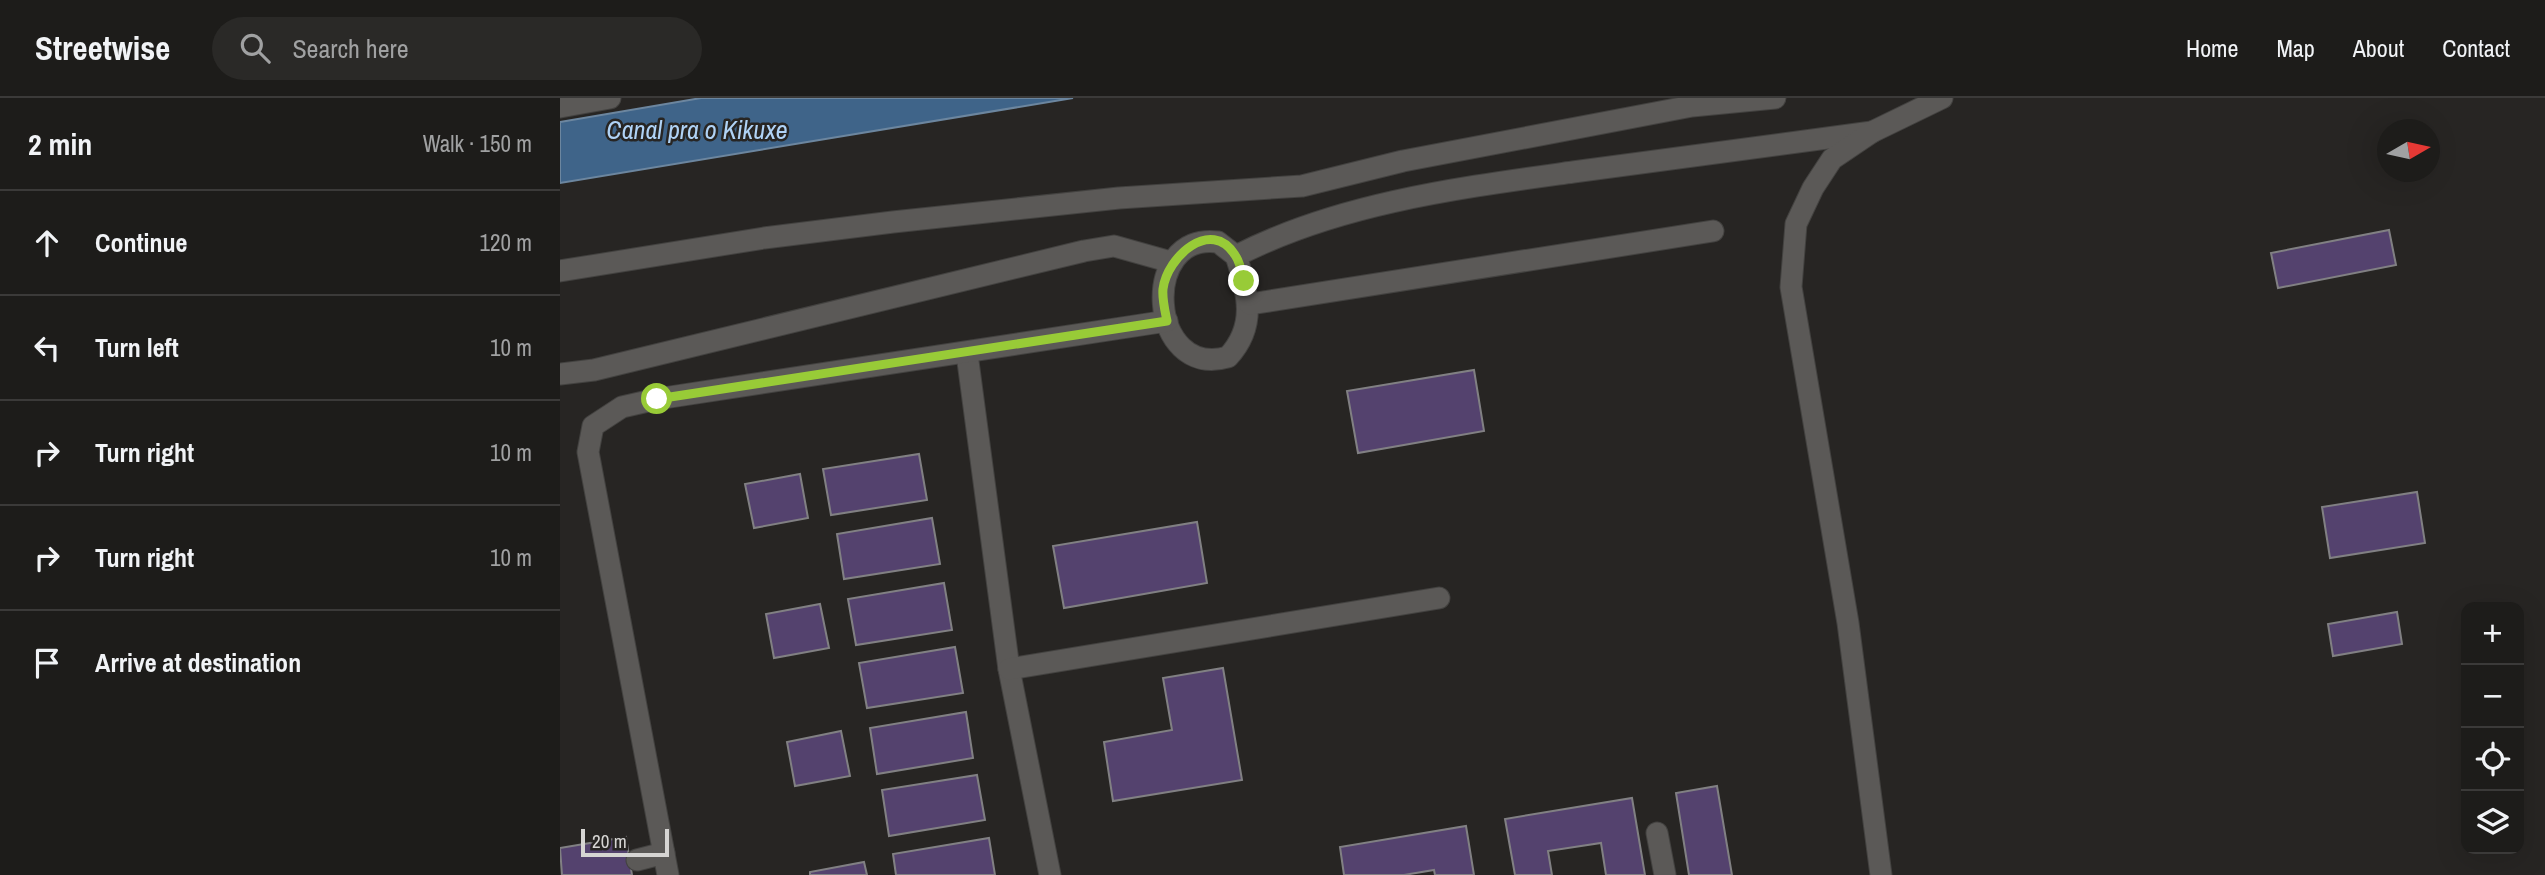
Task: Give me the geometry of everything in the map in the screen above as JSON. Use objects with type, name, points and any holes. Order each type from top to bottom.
[{"type":"street","points":[[560,107],[610,98]]},
{"type":"street","points":[[560,271],[893,222],[1119,198],[1302,186],[1404,161],[1692,106],[1775,98]]},
{"type":"street","points":[[1881,875],[1848,623],[1791,287],[1796,224],[1812,188],[1832,159],[1872,132],[1942,98]]},
{"type":"street","points":[[1236,256],[1275,236],[1365,208],[1484,184],[1872,132]]},
{"type":"street","points":[[1250,304],[1713,230]]},
{"type":"street","points":[[1208,240],[1217,242],[1236,256],[1250,304],[1240,342],[1228,357],[1213,362],[1199,361],[1186,353],[1176,341],[1167,321],[1163,292],[1171,262],[1181,251],[1208,240]]},
{"type":"street","points":[[560,374],[594,370],[1084,251],[1114,246],[1171,262]]},
{"type":"street","points":[[668,875],[588,452],[593,426],[622,407],[657,399],[967,354],[1167,321]]},
{"type":"street","points":[[967,354],[1009,670],[1050,875]]},
{"type":"street","points":[[1009,670],[1439,598]]},
{"type":"street","points":[[1657,833],[1665,875]]},
{"type":"street","points":[[637,860],[664,853]]},
{"type":"water","name":"Canal pra o Kikuxe","points":[[701,98],[1073,98],[560,183],[560,122]]},
{"type":"building","points":[[2389,230],[2396,265],[2278,288],[2271,253]]},
{"type":"building","points":[[1474,370],[1484,431],[1358,453],[1347,391]]},
{"type":"building","points":[[919,454],[927,500],[831,515],[823,469]]},
{"type":"building","points":[[800,474],[808,518],[754,528],[745,484]]},
{"type":"building","points":[[2417,492],[2425,543],[2330,558],[2322,507]]},
{"type":"building","points":[[932,518],[940,564],[844,579],[837,534]]},
{"type":"building","points":[[1197,522],[1207,583],[1064,608],[1053,546]]},
{"type":"building","points":[[944,583],[952,630],[856,645],[848,599]]},
{"type":"building","points":[[820,604],[829,648],[774,658],[766,614]]},
{"type":"building","points":[[2397,612],[2402,644],[2333,656],[2328,624]]},
{"type":"building","points":[[955,647],[963,693],[867,708],[859,663]]},
{"type":"building","points":[[1223,668],[1242,780],[1113,801],[1104,742],[1172,730],[1163,678]]},
{"type":"building","points":[[966,712],[973,758],[877,774],[870,728]]},
{"type":"building","points":[[841,731],[850,776],[795,786],[787,742]]},
{"type":"building","points":[[977,775],[985,820],[889,836],[882,790]]},
{"type":"building","points":[[1717,786],[1732,875],[1689,875],[1676,793]]},
{"type":"building","points":[[1632,798],[1645,875],[1606,875],[1601,843],[1548,851],[1552,875],[1515,875],[1505,819]]},
{"type":"building","points":[[1466,826],[1474,875],[1435,875],[1434,870],[1404,875],[1344,875],[1340,847]]},
{"type":"building","points":[[626,837],[632,875],[562,875],[560,848]]},
{"type":"building","points":[[989,838],[995,875],[896,875],[893,854]]},
{"type":"building","points":[[864,862],[867,875],[810,875],[810,872]]},
{"type":"route","points":[[657,399],[967,354],[1167,321],[1163,292],[1171,262],[1181,251],[1195,243],[1208,240],[1230,249],[1236,256],[1244,281]]}]
